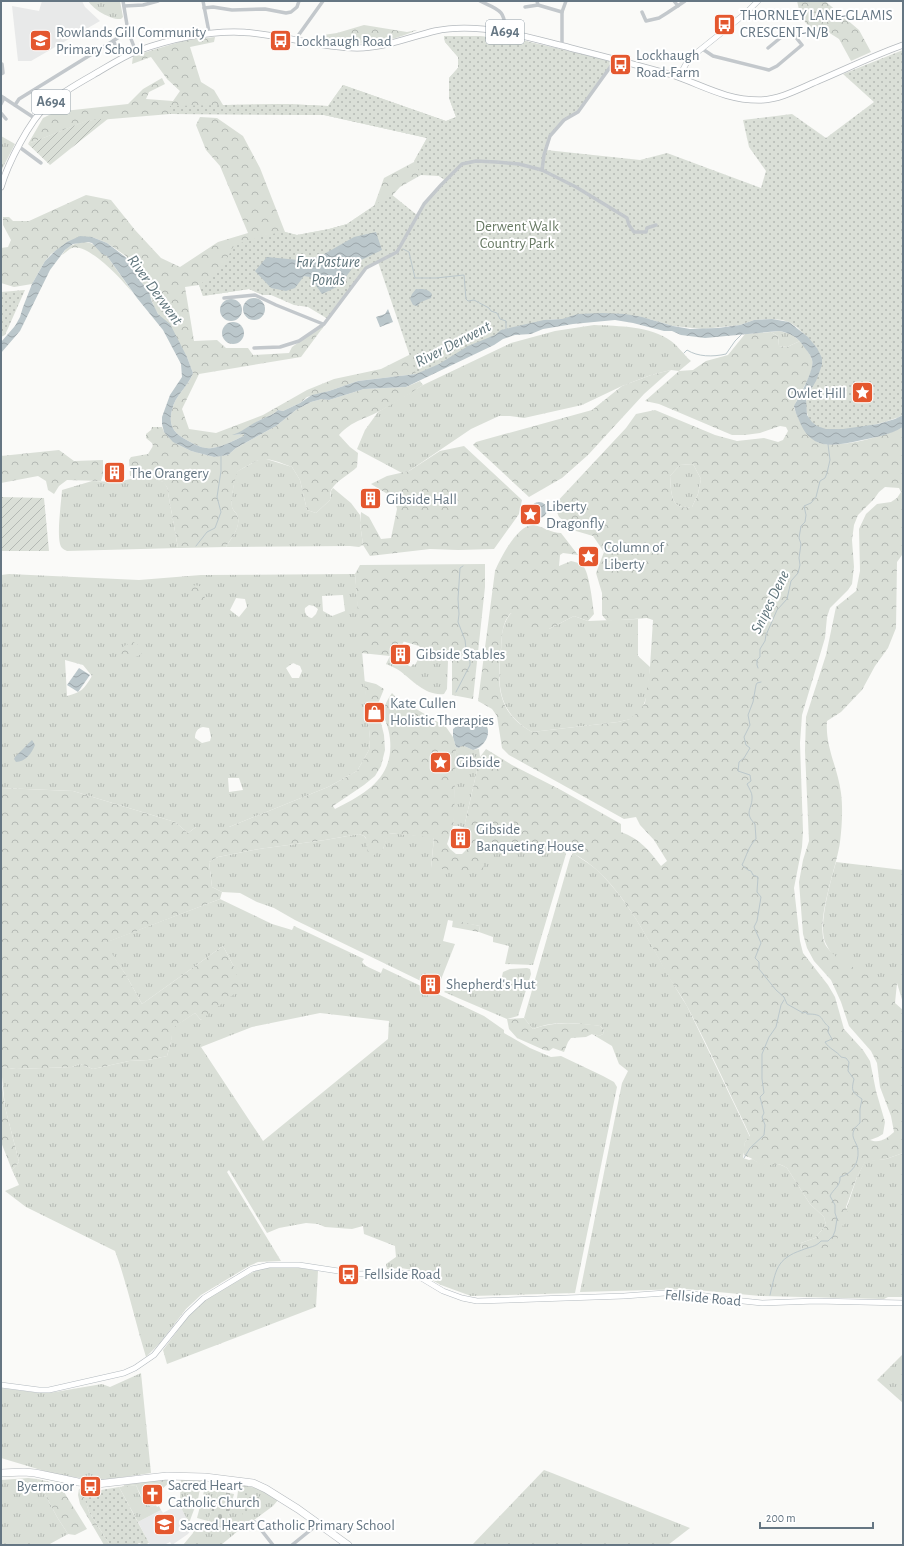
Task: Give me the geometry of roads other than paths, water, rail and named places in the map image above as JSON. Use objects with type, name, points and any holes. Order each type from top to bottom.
[{"type":"highway","points":[[1,1473],[35,1473],[78,1482],[97,1484],[167,1476],[205,1477],[256,1484],[319,1524],[348,1545]]},
{"type":"main road","name":"A694","points":[[1,187],[5,173],[18,146],[46,106],[62,93],[111,64],[136,52],[209,32],[262,34],[332,46],[359,48],[395,42],[437,31],[463,28],[483,29],[504,32],[616,59],[679,77],[708,90],[736,98],[762,100],[789,94],[903,45]]},
{"type":"street","points":[[123,1],[128,31],[136,52]]},
{"type":"street","points":[[124,6],[143,5],[158,1]]},
{"type":"street","points":[[203,1],[209,32]]},
{"type":"street","points":[[204,8],[213,7],[232,10],[265,9],[286,13],[291,12],[297,7],[299,1]]},
{"type":"street","points":[[295,40],[324,1]]},
{"type":"street","points":[[480,1],[502,13],[504,18],[504,32]]},
{"type":"street","points":[[562,46],[562,12],[566,1]]},
{"type":"street","points":[[674,1],[678,6]]},
{"type":"street","points":[[642,12],[646,21],[659,18],[685,1]]},
{"type":"street","points":[[679,77],[686,62],[701,48],[746,13],[758,1]]},
{"type":"street","points":[[525,7],[538,3],[562,12]]},
{"type":"street","points":[[701,48],[712,56],[769,70],[777,66],[802,45],[790,30],[768,48]]},
{"type":"street","points":[[15,105],[20,99],[128,31]]},
{"type":"street","points":[[113,41],[119,50]]},
{"type":"street","points":[[543,168],[544,155],[550,136],[564,120],[578,112],[616,59]]},
{"type":"street","points":[[2,64],[2,73],[7,75]]},
{"type":"street","points":[[1,104],[2,97],[36,119]]},
{"type":"street","points":[[1,113],[6,119]]},
{"type":"street","points":[[18,146],[41,164]]},
{"type":"street","points":[[254,348],[280,347],[299,341],[323,324],[366,268],[397,252],[424,204],[462,164],[476,161],[519,164],[543,168],[627,218],[629,225],[634,232],[646,232],[647,228],[656,225]]},
{"type":"street","points":[[224,298],[254,295],[323,324]]},
{"type":"street","name":"Fellside Road","points":[[1,1385],[49,1390],[124,1373],[135,1368],[154,1355],[187,1314],[204,1298],[252,1269],[269,1265],[299,1265],[358,1274],[410,1272],[443,1291],[462,1298],[477,1301],[687,1293],[724,1299],[762,1302],[823,1301],[903,1303]]},
{"type":"street","points":[[255,1522],[273,1545]]},
{"type":"street","points":[[292,1545],[319,1524]]},
{"type":"water","name":"Far Pasture Ponds","points":[[376,232],[382,250],[357,262],[339,286],[322,294],[310,277],[304,276],[295,288],[286,291],[271,288],[255,271],[267,257],[299,260],[319,257],[354,237]]},
{"type":"water","points":[[80,236],[92,237],[107,243],[128,259],[136,275],[149,292],[158,314],[170,324],[187,357],[193,373],[176,400],[172,410],[172,427],[174,431],[182,437],[204,448],[220,446],[244,436],[244,434],[232,435],[278,410],[283,411],[300,403],[312,395],[358,381],[416,374],[439,364],[468,346],[495,335],[501,330],[544,320],[562,319],[578,314],[602,313],[625,314],[642,317],[673,326],[690,329],[718,328],[740,325],[754,320],[772,319],[789,322],[808,337],[817,348],[822,358],[822,365],[816,381],[806,398],[807,415],[812,422],[817,426],[826,429],[843,429],[878,424],[903,415],[903,427],[883,435],[833,445],[817,442],[810,437],[804,430],[794,406],[809,376],[812,360],[809,353],[799,341],[787,333],[779,331],[705,338],[681,335],[672,331],[664,331],[615,320],[573,324],[543,329],[531,334],[515,335],[503,339],[494,345],[406,387],[364,389],[329,400],[322,399],[311,402],[296,410],[276,426],[236,448],[228,455],[214,457],[191,451],[173,442],[164,432],[162,417],[170,395],[182,377],[181,364],[163,330],[137,298],[107,256],[102,254],[92,243],[88,242],[73,244],[65,250],[50,270],[20,331],[1,353],[1,342],[15,326],[20,317],[32,284],[45,261],[67,242]]},
{"type":"water","points":[[416,289],[425,289],[432,294],[431,298],[421,302],[417,306],[413,305],[410,299]]},
{"type":"water","points":[[254,298],[262,301],[265,309],[262,317],[254,320],[246,317],[243,309],[246,301]]},
{"type":"water","points":[[231,299],[239,302],[242,310],[239,318],[231,321],[223,318],[220,310],[223,302]]},
{"type":"water","points":[[388,309],[393,322],[380,327],[376,317],[385,314]]},
{"type":"water","points":[[233,322],[241,325],[244,333],[241,341],[233,344],[225,341],[222,333],[225,325]]},
{"type":"water","points":[[539,502],[546,507],[547,510],[542,517],[539,518],[532,513],[531,510],[536,503]]},
{"type":"water","points":[[79,668],[90,675],[78,692],[67,685]]},
{"type":"water","points":[[468,717],[481,720],[485,724],[488,733],[485,742],[473,750],[464,746],[459,748],[456,747],[453,737],[453,729]]},
{"type":"water","points":[[32,740],[35,745],[30,754],[25,759],[16,762],[14,759],[15,757]]},
{"type":"waterway","points":[[403,249],[409,252],[415,278],[436,278],[464,275],[466,299],[468,301],[474,300],[489,308],[491,311],[497,313],[500,319],[506,321],[506,329]]},
{"type":"waterway","points":[[684,353],[687,350],[706,356],[726,354],[742,334]]},
{"type":"waterway","name":"Snipes Dene","points":[[758,668],[757,660],[760,657],[760,649],[765,641],[766,635],[777,610],[787,599],[791,581],[798,573],[801,544],[799,538],[801,526],[805,522],[806,515],[804,506],[811,503],[816,497],[820,481],[825,478],[827,473],[830,460],[828,444]]},
{"type":"waterway","points":[[196,546],[207,532],[215,528],[221,512],[217,497],[221,471],[221,456]]},
{"type":"waterway","points":[[456,692],[470,665],[470,661],[467,657],[465,640],[458,622],[460,568],[463,566]]},
{"type":"waterway","name":"Snipes Dene","points":[[761,682],[757,683],[756,685],[753,702],[748,715],[750,725],[744,737],[746,745],[750,748],[744,758],[739,762],[738,771],[750,775],[751,781],[747,784],[752,796],[749,813],[751,820],[755,824],[756,839],[749,848],[742,865],[751,871],[753,875],[758,877],[757,892],[761,897],[757,921],[754,927],[761,943],[755,958],[759,962],[759,969],[776,990],[784,997],[787,1004],[803,1013],[806,1012],[807,1014],[819,1016],[829,1027],[828,1032],[832,1039],[825,1042],[841,1057],[846,1058],[849,1062],[848,1071],[854,1079],[853,1091],[862,1099],[860,1123],[855,1128],[853,1133],[858,1148],[856,1164],[851,1171],[840,1177],[838,1185],[830,1196],[835,1205],[837,1219],[833,1236],[828,1241],[821,1241],[815,1246],[793,1253],[787,1257],[778,1266],[770,1295]]},
{"type":"waterway","name":"Snipes Dene","points":[[744,1158],[750,1148],[764,1135],[765,1125],[762,1117],[764,1113],[760,1097],[764,1093],[762,1079],[762,1054],[769,1037],[776,1027],[781,1005],[784,1000]]},
{"type":"place","name":"THORNLEY LANE-GLAMIS CRESCENT-N/B","points":[[724,24]]},
{"type":"place","name":"Rowlands Gill Community Primary School","points":[[41,41]]},
{"type":"place","name":"Lockhaugh Road","points":[[281,41]]},
{"type":"place","name":"Lockhaugh Road-Farm","points":[[620,64]]},
{"type":"place","name":"Owlet Hill","points":[[862,393]]},
{"type":"place","name":"The Orangery","points":[[115,473]]},
{"type":"place","name":"Gibside Hall","points":[[370,499]]},
{"type":"place","name":"Liberty Dragonfly","points":[[530,515]]},
{"type":"place","name":"Column of Liberty","points":[[589,556]]},
{"type":"place","name":"Gibside Stables","points":[[400,654]]},
{"type":"place","name":"Kate Cullen Holistic Therapies","points":[[375,712]]},
{"type":"place","name":"Gibside","points":[[440,762]]},
{"type":"place","name":"Gibside Banqueting House","points":[[460,838]]},
{"type":"place","name":"Shepherd's Hut","points":[[431,984]]},
{"type":"place","name":"Fellside Road","points":[[349,1274]]},
{"type":"place","name":"Byermoor","points":[[90,1486]]},
{"type":"place","name":"Sacred Heart Catholic Church","points":[[152,1494]]},
{"type":"place","name":"Sacred Heart Catholic Primary School","points":[[165,1525]]},
{"type":"park label","name":"Derwent Walk Country Park","points":[[517,234]]},
{"type":"water label","name":"River Derwent","points":[[155,290]]},
{"type":"water label","name":"River Derwent","points":[[453,344]]}]
